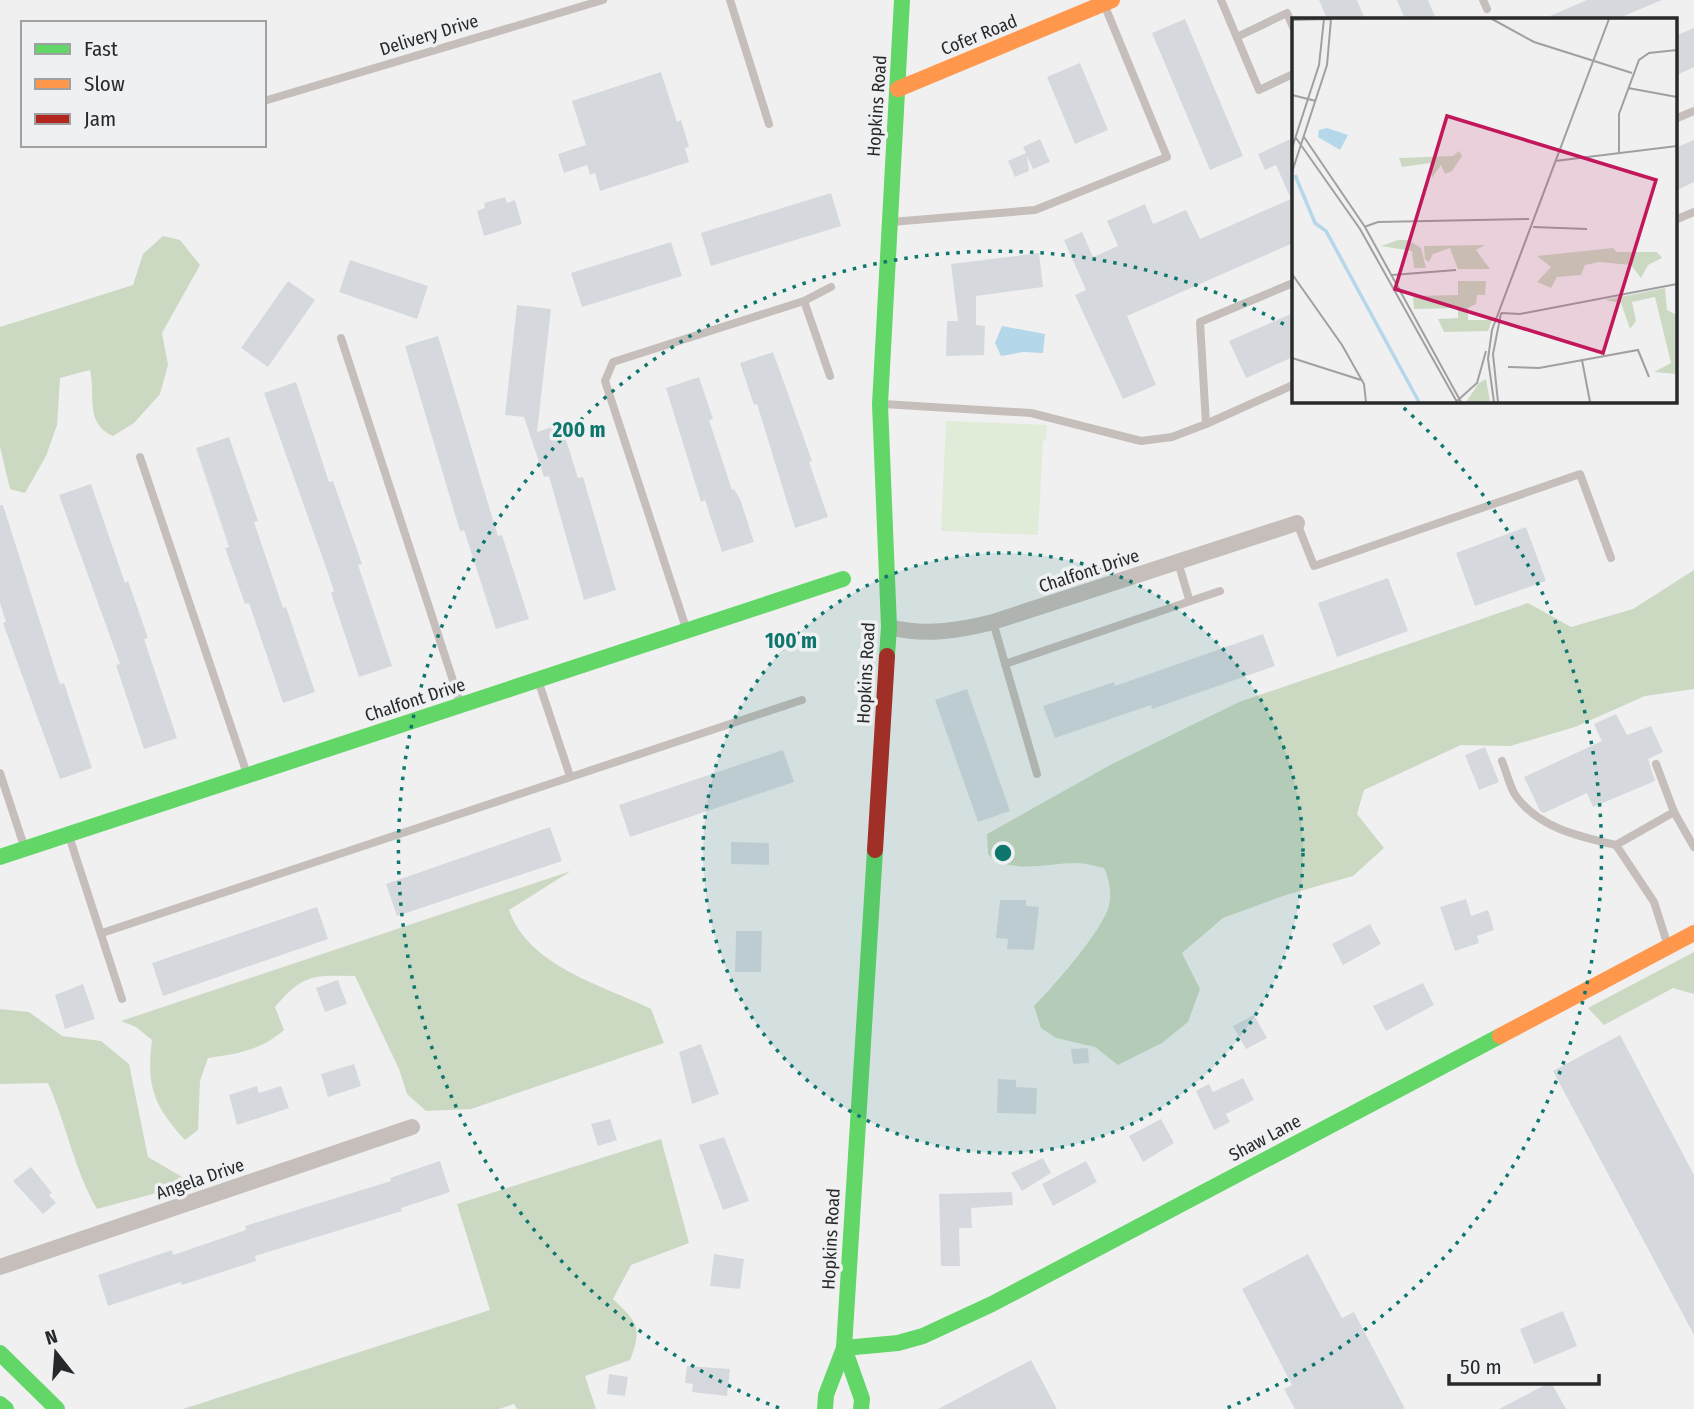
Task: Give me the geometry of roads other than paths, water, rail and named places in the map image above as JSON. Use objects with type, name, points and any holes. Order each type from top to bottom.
[{"type":"street","name":"Hopkins Road","points":[[825,1409],[826,1395],[844,1348],[889,628],[880,404],[902,0]]},
{"type":"street","name":"Cofer Road","points":[[898,89],[1108,2]]},
{"type":"street","name":"Chalfont Drive","points":[[889,628],[911,633],[959,630],[993,622],[1297,523]]},
{"type":"street","name":"Chalfont Drive","points":[[0,857],[843,579]]},
{"type":"street","name":"Shaw Lane","points":[[844,1348],[898,1343],[923,1336],[992,1304],[1694,933]]},
{"type":"street","name":"Angela Drive","points":[[0,1267],[412,1127]]},
{"type":"street","name":"Hopkins Road","points":[[844,1348],[862,1399],[861,1409]]},
{"type":"street","points":[[0,1353],[57,1409]]},
{"type":"street","points":[[0,1404],[6,1409]]},
{"type":"lane","name":"Delivery Drive","points":[[266,100],[603,0]]},
{"type":"lane","points":[[730,0],[769,124]]},
{"type":"lane","points":[[1221,0],[1259,90],[1292,74]]},
{"type":"lane","points":[[888,223],[1035,209],[1167,157],[1108,2]]},
{"type":"lane","points":[[1237,37],[1287,13],[1292,25]]},
{"type":"lane","points":[[1676,119],[1694,111]]},
{"type":"lane","points":[[1676,220],[1694,212]]},
{"type":"lane","points":[[1206,424],[1200,322],[1292,283]]},
{"type":"lane","points":[[687,630],[605,381],[613,362],[804,301],[831,287]]},
{"type":"lane","points":[[804,301],[831,376]]},
{"type":"lane","points":[[341,338],[461,705]]},
{"type":"lane","points":[[880,404],[1031,414],[1141,441],[1172,437],[1292,385]]},
{"type":"lane","points":[[140,457],[247,774]]},
{"type":"lane","points":[[1297,523],[1314,566],[1580,474],[1611,558]]},
{"type":"lane","points":[[1178,562],[1189,599]]},
{"type":"lane","points":[[1005,664],[1189,599],[1220,591]]},
{"type":"lane","points":[[993,622],[1037,774]]},
{"type":"lane","points":[[538,680],[570,776]]},
{"type":"lane","points":[[102,933],[802,701]]},
{"type":"lane","points":[[1502,761],[1514,793],[1535,816],[1576,836],[1616,845],[1674,812]]},
{"type":"lane","points":[[1656,764],[1674,812],[1694,847]]},
{"type":"lane","points":[[0,773],[25,849]]},
{"type":"lane","points":[[68,834],[122,999]]},
{"type":"lane","points":[[1616,845],[1654,902],[1669,947]]},
{"type":"water","points":[[1002,326],[1045,334],[1043,353],[1023,352],[1001,356],[995,343]]}]
